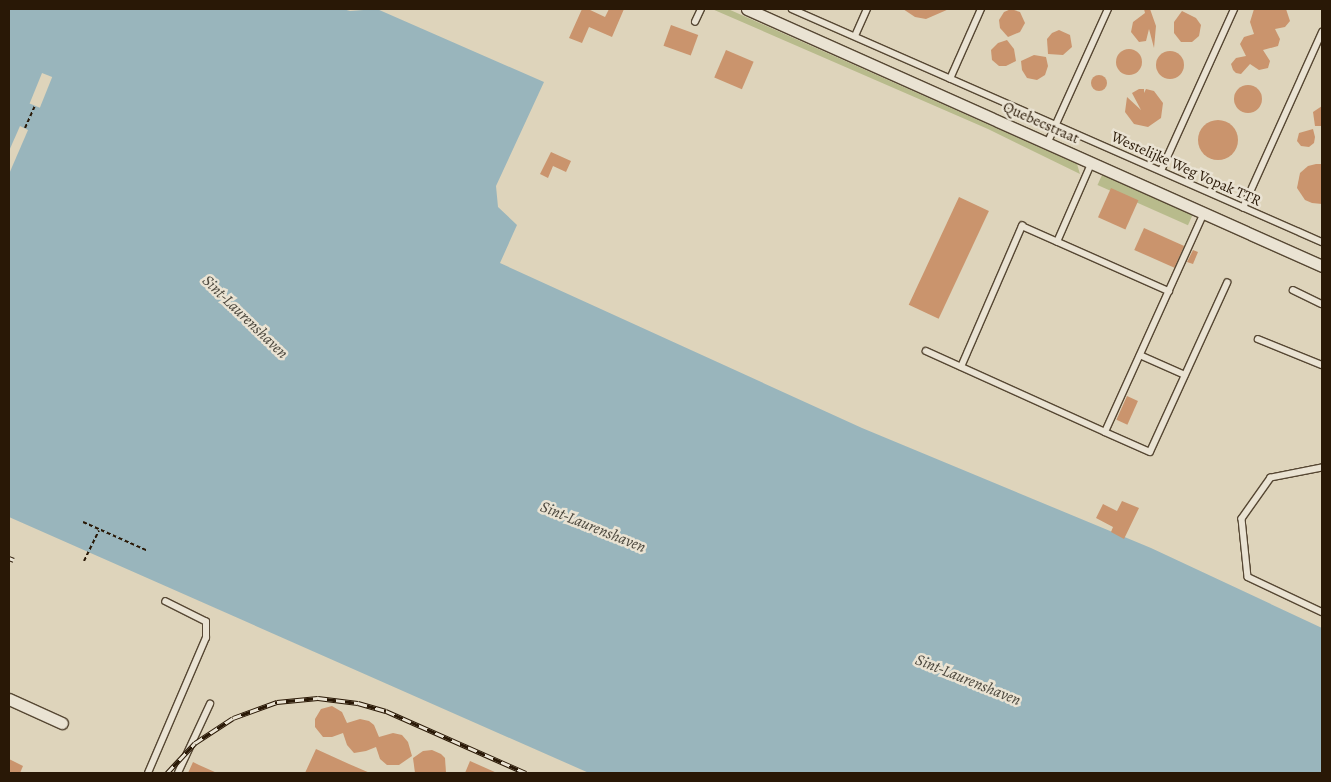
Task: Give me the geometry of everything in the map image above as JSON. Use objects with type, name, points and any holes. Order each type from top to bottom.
[{"type":"street","name":"Quebecstraat","points":[[747,9],[1322,266]]},
{"type":"street","points":[[9,699],[62,723]]},
{"type":"lane","points":[[695,22],[701,9]]},
{"type":"lane","name":"Westelijke Weg Vopak TTR","points":[[792,9],[1322,242]]},
{"type":"lane","points":[[854,36],[867,9]]},
{"type":"lane","points":[[950,79],[981,9]]},
{"type":"lane","points":[[1048,142],[1108,9]]},
{"type":"lane","points":[[1161,172],[1234,9]]},
{"type":"lane","points":[[1244,208],[1322,32]]},
{"type":"lane","points":[[1057,242],[1092,162]]},
{"type":"lane","points":[[1105,432],[1204,213]]},
{"type":"lane","points":[[961,367],[1022,226],[1169,291]]},
{"type":"lane","points":[[926,351],[1150,452],[1227,282]]},
{"type":"lane","points":[[1293,290],[1322,304]]},
{"type":"lane","points":[[1258,339],[1322,365]]},
{"type":"lane","points":[[1140,355],[1186,375]]},
{"type":"lane","points":[[1322,468],[1271,478],[1242,519],[1248,577],[1322,612]]},
{"type":"lane","points":[[148,773],[206,638],[206,622],[166,602]]},
{"type":"lane","points":[[178,773],[210,704]]},
{"type":"path","points":[[25,128],[35,106]]},
{"type":"path","points":[[84,522],[148,550]]},
{"type":"path","points":[[84,561],[99,530]]},
{"type":"green space","points":[[712,9],[728,9],[1077,164],[1080,174],[988,129]]},
{"type":"green space","points":[[1102,175],[1192,215],[1188,225],[1098,185]]},
{"type":"water","name":"Sint-Laurenshaven","points":[[9,9],[343,9],[350,11],[377,9],[544,82],[496,186],[498,207],[517,225],[500,263],[862,428],[1151,548],[1322,628],[1322,773],[589,773],[9,517]]},
{"type":"pier","points":[[42,73],[52,77],[40,108],[30,104]]},
{"type":"pier","points":[[20,126],[28,130],[9,174],[9,151]]},
{"type":"building","points":[[582,9],[588,9],[605,17],[609,9],[624,9],[612,37],[589,27],[582,43],[569,38]]},
{"type":"building","points":[[903,9],[949,9],[926,19],[915,17]]},
{"type":"building","points":[[1011,9],[1020,12],[1025,23],[1020,32],[1008,37],[1000,28],[999,20],[1004,12]]},
{"type":"building","points":[[1144,9],[1150,9],[1156,26],[1154,48],[1149,29],[1146,41],[1139,42],[1131,32],[1133,22],[1145,13]]},
{"type":"building","points":[[1254,9],[1286,9],[1290,21],[1285,27],[1275,29],[1280,39],[1278,46],[1263,50],[1270,61],[1268,68],[1259,70],[1250,64],[1241,74],[1236,73],[1231,64],[1236,58],[1246,56],[1240,44],[1244,37],[1254,34],[1250,22]]},
{"type":"building","points":[[1182,11],[1196,18],[1201,25],[1199,36],[1192,42],[1181,42],[1174,33],[1174,22]]},
{"type":"building","points":[[671,25],[698,35],[691,56],[663,46]]},
{"type":"building","points":[[1059,30],[1070,35],[1072,47],[1063,55],[1048,54],[1047,39],[1052,33]]},
{"type":"building","points":[[1007,40],[1014,49],[1016,61],[1006,66],[999,66],[992,60],[991,50],[998,43]]},
{"type":"building","points":[[1129,49],[1138,53],[1142,62],[1138,71],[1129,75],[1120,71],[1116,62],[1120,53]]},
{"type":"building","points":[[726,50],[754,62],[742,89],[714,78]]},
{"type":"building","points":[[1170,51],[1180,55],[1184,65],[1180,75],[1170,79],[1160,75],[1156,65],[1160,55]]},
{"type":"building","points":[[1034,55],[1046,57],[1048,66],[1045,75],[1037,80],[1027,78],[1022,70],[1021,61]]},
{"type":"building","points":[[1099,75],[1107,83],[1099,91],[1091,83]]},
{"type":"building","points":[[1248,85],[1258,89],[1262,99],[1258,109],[1248,113],[1238,109],[1234,99],[1238,89]]},
{"type":"building","points":[[1139,89],[1144,89],[1144,93],[1146,89],[1154,91],[1163,103],[1161,118],[1148,127],[1134,124],[1125,112],[1127,97],[1141,110],[1132,93]]},
{"type":"building","points":[[1322,106],[1322,126],[1315,126],[1313,112]]},
{"type":"building","points":[[1218,120],[1232,126],[1238,140],[1232,154],[1218,160],[1204,154],[1198,140],[1204,126]]},
{"type":"building","points":[[1313,129],[1314,143],[1309,147],[1301,146],[1297,141],[1299,133]]},
{"type":"building","points":[[551,152],[571,161],[566,172],[553,166],[548,178],[540,174]]},
{"type":"building","points":[[1322,164],[1322,204],[1305,200],[1297,188],[1300,173],[1308,166]]},
{"type":"building","points":[[1111,188],[1138,200],[1125,229],[1098,217]]},
{"type":"building","points":[[959,197],[989,211],[939,319],[909,305]]},
{"type":"building","points":[[1144,228],[1184,246],[1174,268],[1134,250]]},
{"type":"building","points":[[1193,250],[1198,252],[1193,264],[1187,262]]},
{"type":"building","points":[[1127,396],[1138,401],[1127,425],[1116,420]]},
{"type":"building","points":[[1122,501],[1139,508],[1124,539],[1111,532],[1113,527],[1096,518],[1103,504],[1117,511]]},
{"type":"building","points":[[332,706],[342,712],[347,723],[360,719],[369,721],[374,725],[379,737],[393,733],[402,735],[408,742],[412,756],[399,765],[387,765],[380,759],[376,747],[354,753],[347,745],[343,733],[332,737],[323,737],[315,727],[315,719],[321,709]]},
{"type":"building","points":[[316,749],[349,764],[370,773],[305,773]]},
{"type":"building","points":[[432,750],[445,758],[446,773],[415,773],[413,758],[423,751]]},
{"type":"building","points":[[9,759],[23,766],[20,773],[9,773]]},
{"type":"building","points":[[470,761],[497,773],[465,773]]},
{"type":"building","points":[[193,762],[199,765],[217,773],[188,773]]},
{"type":"railway","points":[[9,558],[14,560]]},
{"type":"railway","points":[[167,773],[195,743],[233,718],[277,702],[318,698],[358,703],[386,711],[526,773]]}]
